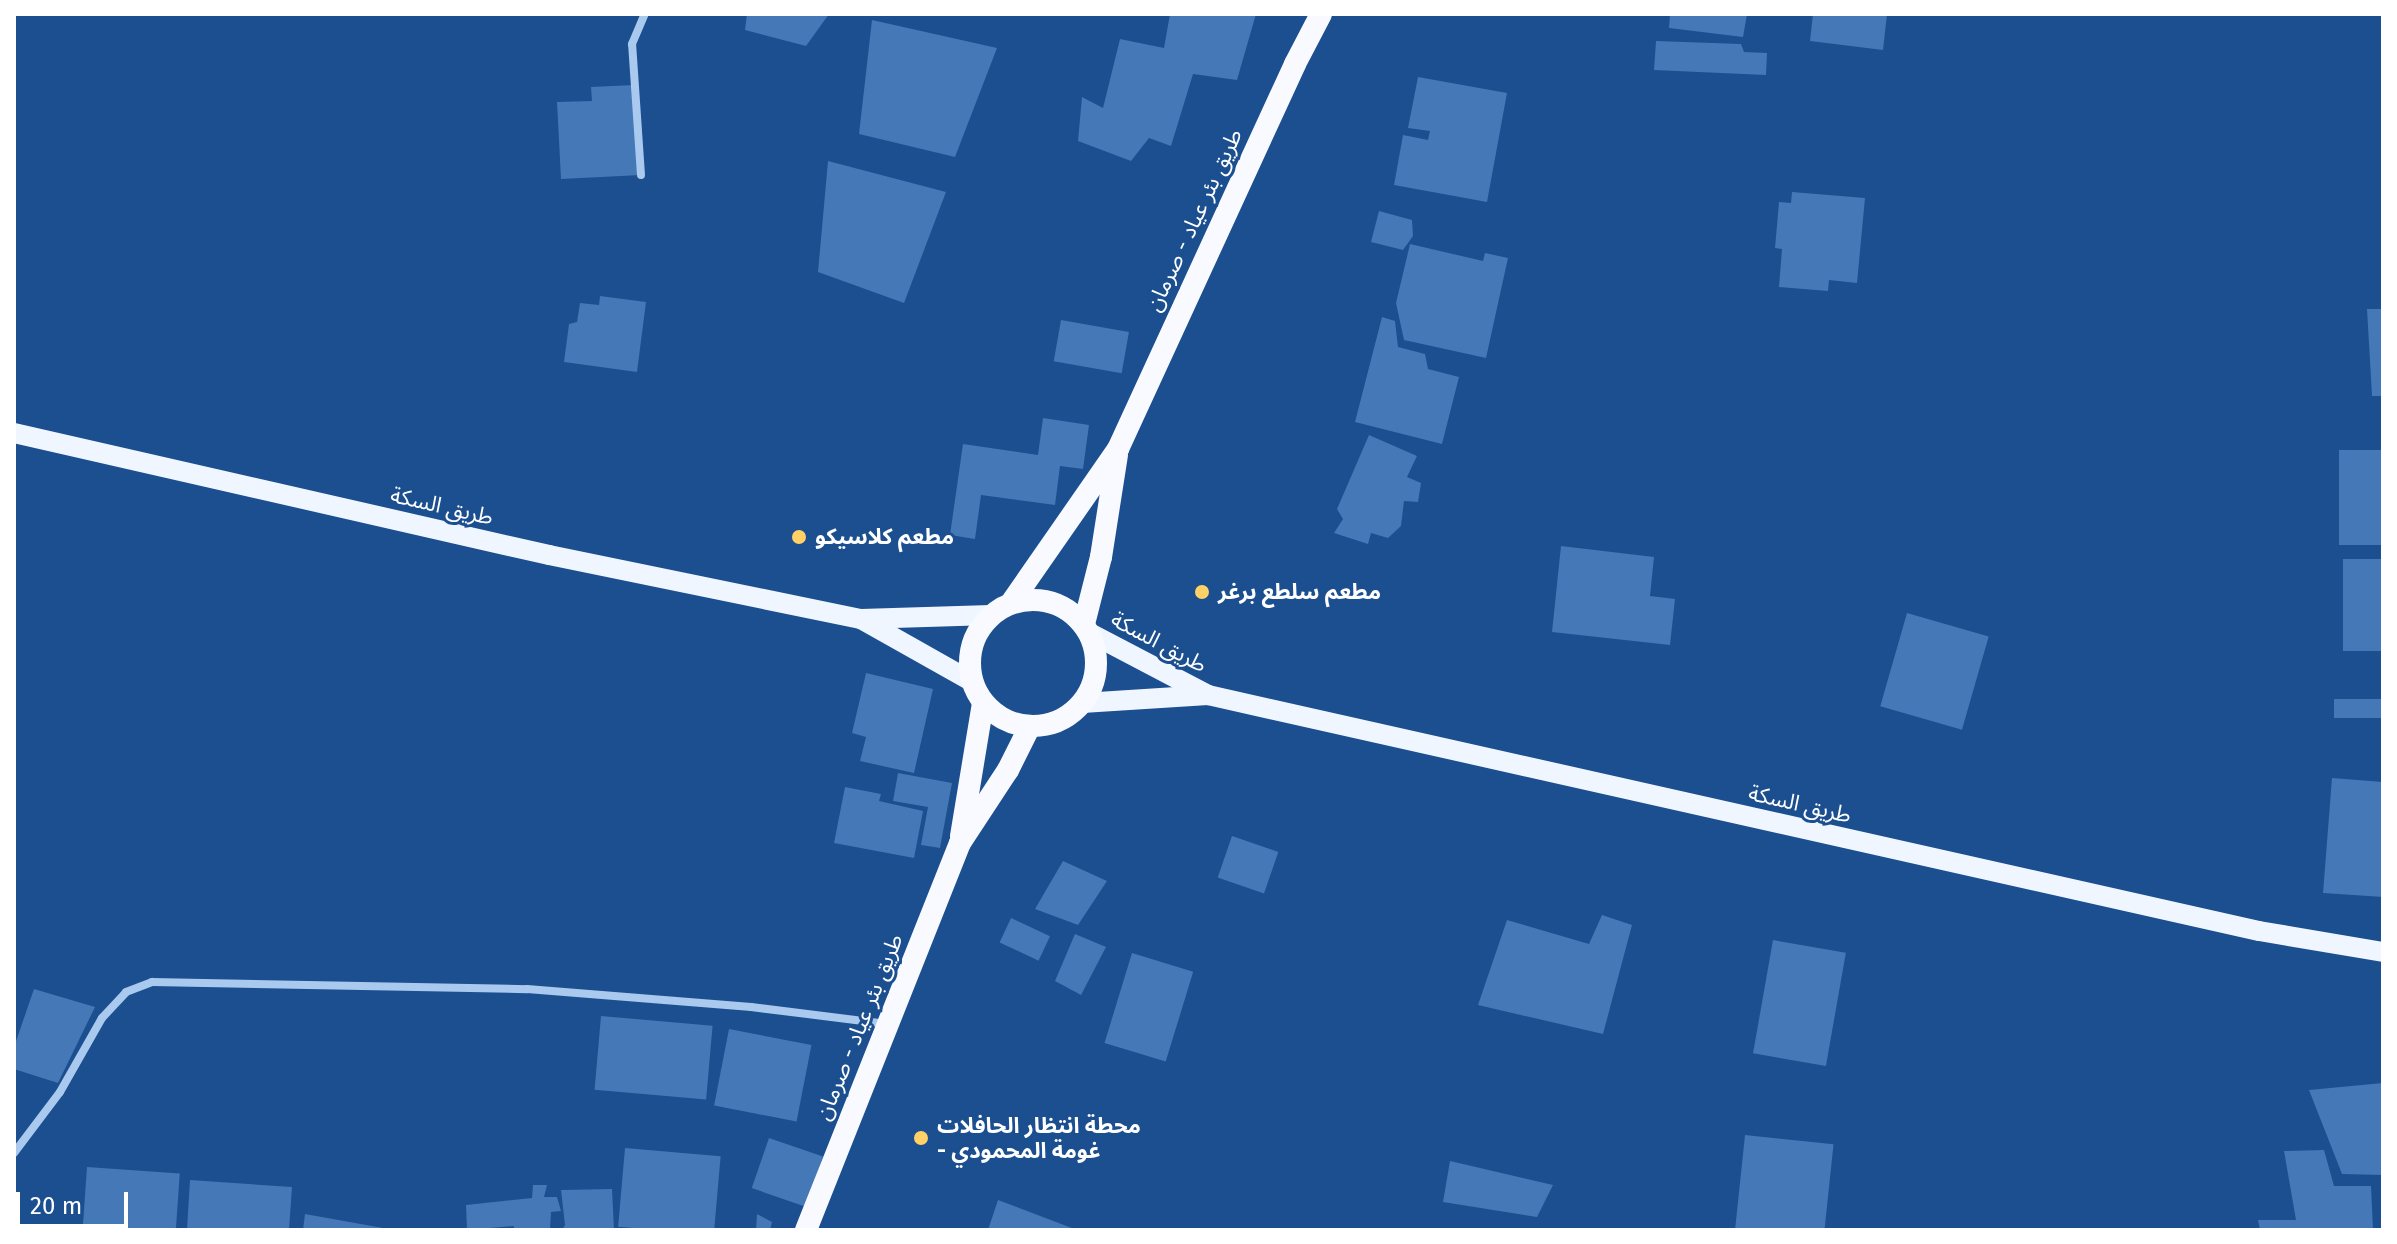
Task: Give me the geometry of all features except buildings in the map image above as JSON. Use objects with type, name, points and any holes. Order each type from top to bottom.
[{"type":"highway","name":"طريق بئر عياد - صرمان","points":[[1118,449],[1295,64],[1321,14]]},
{"type":"highway","points":[[1011,603],[1118,449]]},
{"type":"highway","points":[[1086,628],[1118,449]]},
{"type":"highway","points":[[1033,599],[1055,603],[1086,628],[1095,652],[1095,673],[1082,703],[1068,717],[1030,726],[1004,720],[983,703],[971,681],[969,657],[976,634],[991,615],[1011,603],[1033,599]]},
{"type":"highway","points":[[960,843],[983,703]]},
{"type":"highway","points":[[960,843],[1008,770],[1030,726]]},
{"type":"highway","name":"طريق بئر عياد - صرمان","points":[[806,1230],[960,843]]},
{"type":"main road","name":"طريق السكة","points":[[14,433],[549,555],[861,619]]},
{"type":"main road","points":[[861,619],[991,615]]},
{"type":"main road","points":[[861,619],[971,681]]},
{"type":"main road","name":"طريق السكة","points":[[1086,628],[1208,695],[2259,931],[2383,952]]},
{"type":"main road","name":"طريق السكة","points":[[1082,703],[1208,695]]},
{"type":"street","points":[[641,175],[632,44],[645,14]]},
{"type":"street","points":[[14,1153],[60,1092],[102,1018],[126,992],[152,982],[527,989],[751,1007],[888,1024]]},
{"type":"place","name":"مطعم كلاسيكو","points":[[799,537]]},
{"type":"place","name":"مطعم سلطع برغر","points":[[1202,592]]},
{"type":"place","name":"محطة انتظار الحافلات - غومة المحمودي","points":[[921,1138]]}]
